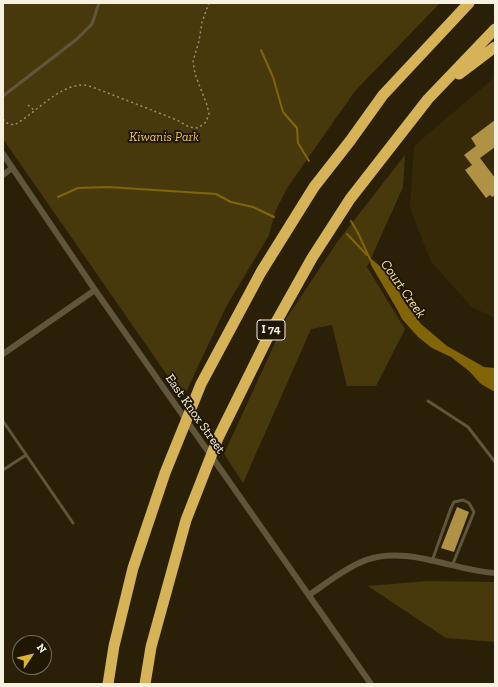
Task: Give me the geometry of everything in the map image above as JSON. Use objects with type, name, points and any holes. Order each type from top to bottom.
[{"type":"highway","name":"I 74","points":[[108,684],[114,646],[133,568],[165,473],[201,384],[261,272],[314,187],[350,141],[383,95],[470,3]]},
{"type":"highway","name":"I 74","points":[[145,684],[150,647],[186,520],[218,438],[270,332],[312,258],[350,199],[428,99],[495,29]]},
{"type":"highway","points":[[428,99],[471,64],[495,47]]},
{"type":"street","name":"East Knox Street","points":[[3,154],[228,482],[371,684]]},
{"type":"street","points":[[3,175],[12,168]]},
{"type":"street","points":[[3,354],[95,290]]},
{"type":"street","points":[[309,595],[344,571],[368,560],[391,556],[404,556],[495,573]]},
{"type":"lane","points":[[3,96],[77,39],[92,24],[99,3]]},
{"type":"lane","points":[[428,402],[468,427],[495,462]]},
{"type":"lane","points":[[3,421],[73,523]]},
{"type":"lane","points":[[3,470],[26,455]]},
{"type":"lane","points":[[432,561],[454,502],[463,500],[468,503],[474,512],[452,566]]},
{"type":"path","points":[[3,118],[7,124],[14,125],[60,93],[72,87],[84,84],[177,120],[189,127],[198,128],[206,122],[209,114],[207,104],[195,74],[193,62],[199,41],[202,22],[209,3]]},
{"type":"path","points":[[28,105],[35,111]]},
{"type":"shaded area","points":[[495,77],[495,318],[472,307],[431,262],[410,208],[414,146]]},
{"type":"shaded area","points":[[369,257],[381,267],[393,281],[405,303],[421,324],[447,346],[484,367],[495,368],[495,392],[481,384],[469,371],[451,357],[432,348],[418,337],[402,319],[371,265]]},
{"type":"green space","name":"Kiwanis Park","points":[[3,3],[440,3],[355,91],[287,188],[275,212],[269,235],[227,305],[183,398],[3,139]]},
{"type":"green space","points":[[405,155],[403,187],[367,267],[405,329],[376,386],[347,386],[332,325],[311,329],[243,483],[224,454],[286,319],[338,241]]},
{"type":"green space","points":[[428,581],[495,582],[495,642],[446,638],[368,586]]},
{"type":"building","points":[[495,120],[495,147],[480,158],[495,178],[495,195],[492,197],[490,195],[486,198],[465,170],[472,165],[464,155],[476,146],[471,138]]},
{"type":"building","points":[[457,507],[469,512],[454,552],[441,548]]},
{"type":"waterway","name":"Court Creek","points":[[261,50],[273,77],[283,112],[297,128],[298,143],[309,161]]},
{"type":"waterway","points":[[58,197],[78,188],[108,187],[216,194],[231,202],[253,207],[274,217]]},
{"type":"waterway","name":"Court Creek","points":[[351,221],[370,259]]},
{"type":"waterway","points":[[347,234],[367,255]]}]
